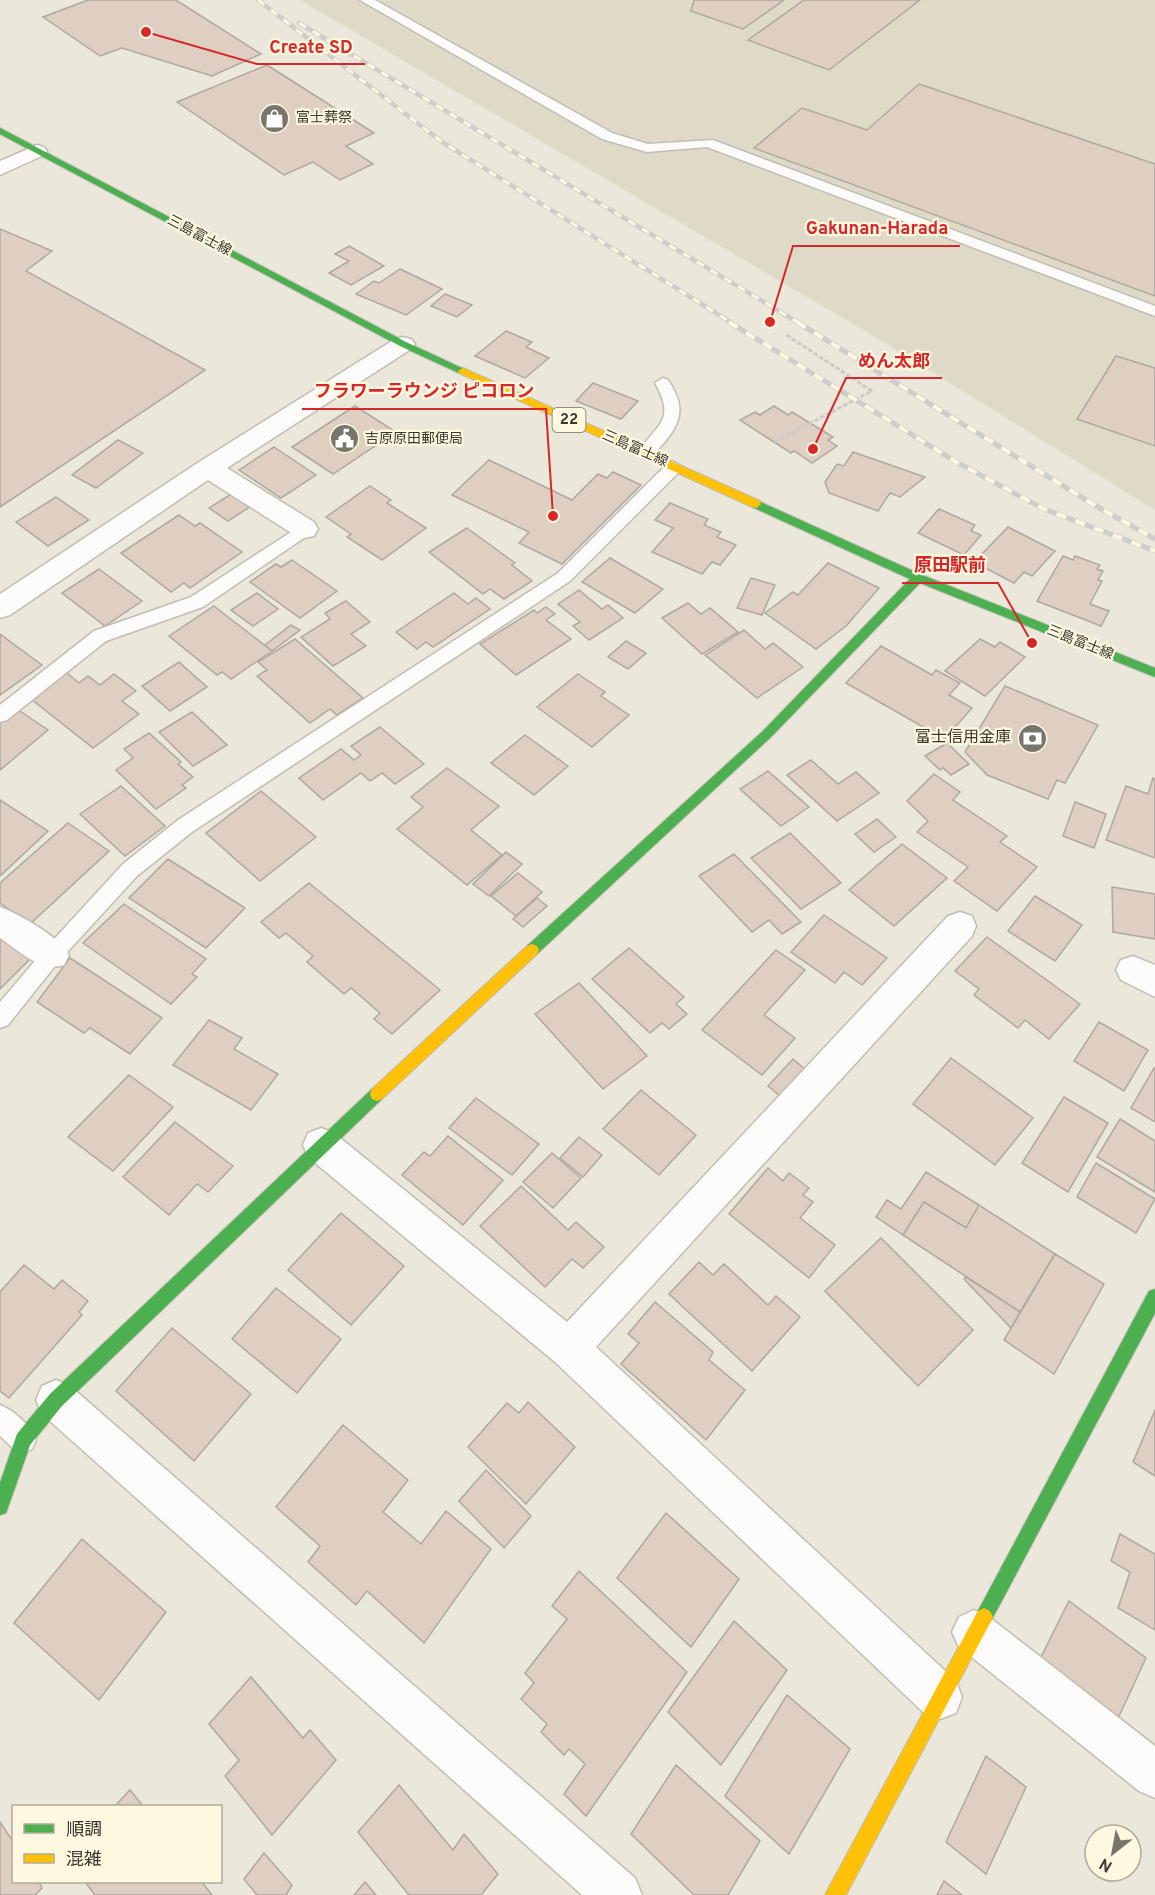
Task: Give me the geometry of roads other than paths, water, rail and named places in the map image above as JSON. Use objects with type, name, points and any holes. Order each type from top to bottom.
[{"type":"main road","name":"三島富士線","points":[[0,131],[404,344],[918,578],[1155,673]]},
{"type":"main road","points":[[0,1507],[23,1440],[56,1400],[321,1146],[767,734],[918,578]]},
{"type":"main road","points":[[835,1895],[1155,1297]]},
{"type":"street","points":[[0,169],[37,151]]},
{"type":"street","points":[[0,608],[208,468],[404,344]]},
{"type":"street","points":[[208,468],[305,529]]},
{"type":"street","points":[[0,921],[52,955]]},
{"type":"street","points":[[569,1348],[960,926]]},
{"type":"street","points":[[321,1146],[569,1348],[940,1697]]},
{"type":"street","points":[[56,1400],[618,1895]]},
{"type":"street","points":[[974,1632],[1155,1775]]},
{"type":"lane","points":[[366,0],[607,136],[647,148],[708,143],[1155,311]]},
{"type":"lane","points":[[645,454],[673,420],[675,401],[663,383]]},
{"type":"lane","points":[[0,1018],[52,955],[130,870],[185,826],[564,577],[674,467]]},
{"type":"lane","points":[[0,715],[100,636],[197,602],[305,529]]},
{"type":"lane","points":[[0,1418],[23,1440]]},
{"type":"railway","points":[[258,0],[442,142],[732,323]]},
{"type":"railway","points":[[299,23],[799,323]]},
{"type":"railway","points":[[729,322],[958,463],[1044,509],[1155,551]]},
{"type":"railway","points":[[797,322],[1096,506],[1155,539]]},
{"type":"place","name":"Create SD","points":[[146,32]]},
{"type":"place","name":"富士葬祭","points":[[275,118]]},
{"type":"place","name":"Gakunan-Harada","points":[[770,322]]},
{"type":"place","name":"吉原原田郵便局","points":[[344,439]]},
{"type":"place","name":"めん太郎","points":[[813,449]]},
{"type":"place","name":"フラワーラウンジ ピコロン","points":[[553,516]]},
{"type":"place","name":"原田駅前","points":[[1032,643]]},
{"type":"place","name":"富士信用金庫","points":[[1032,738]]}]
